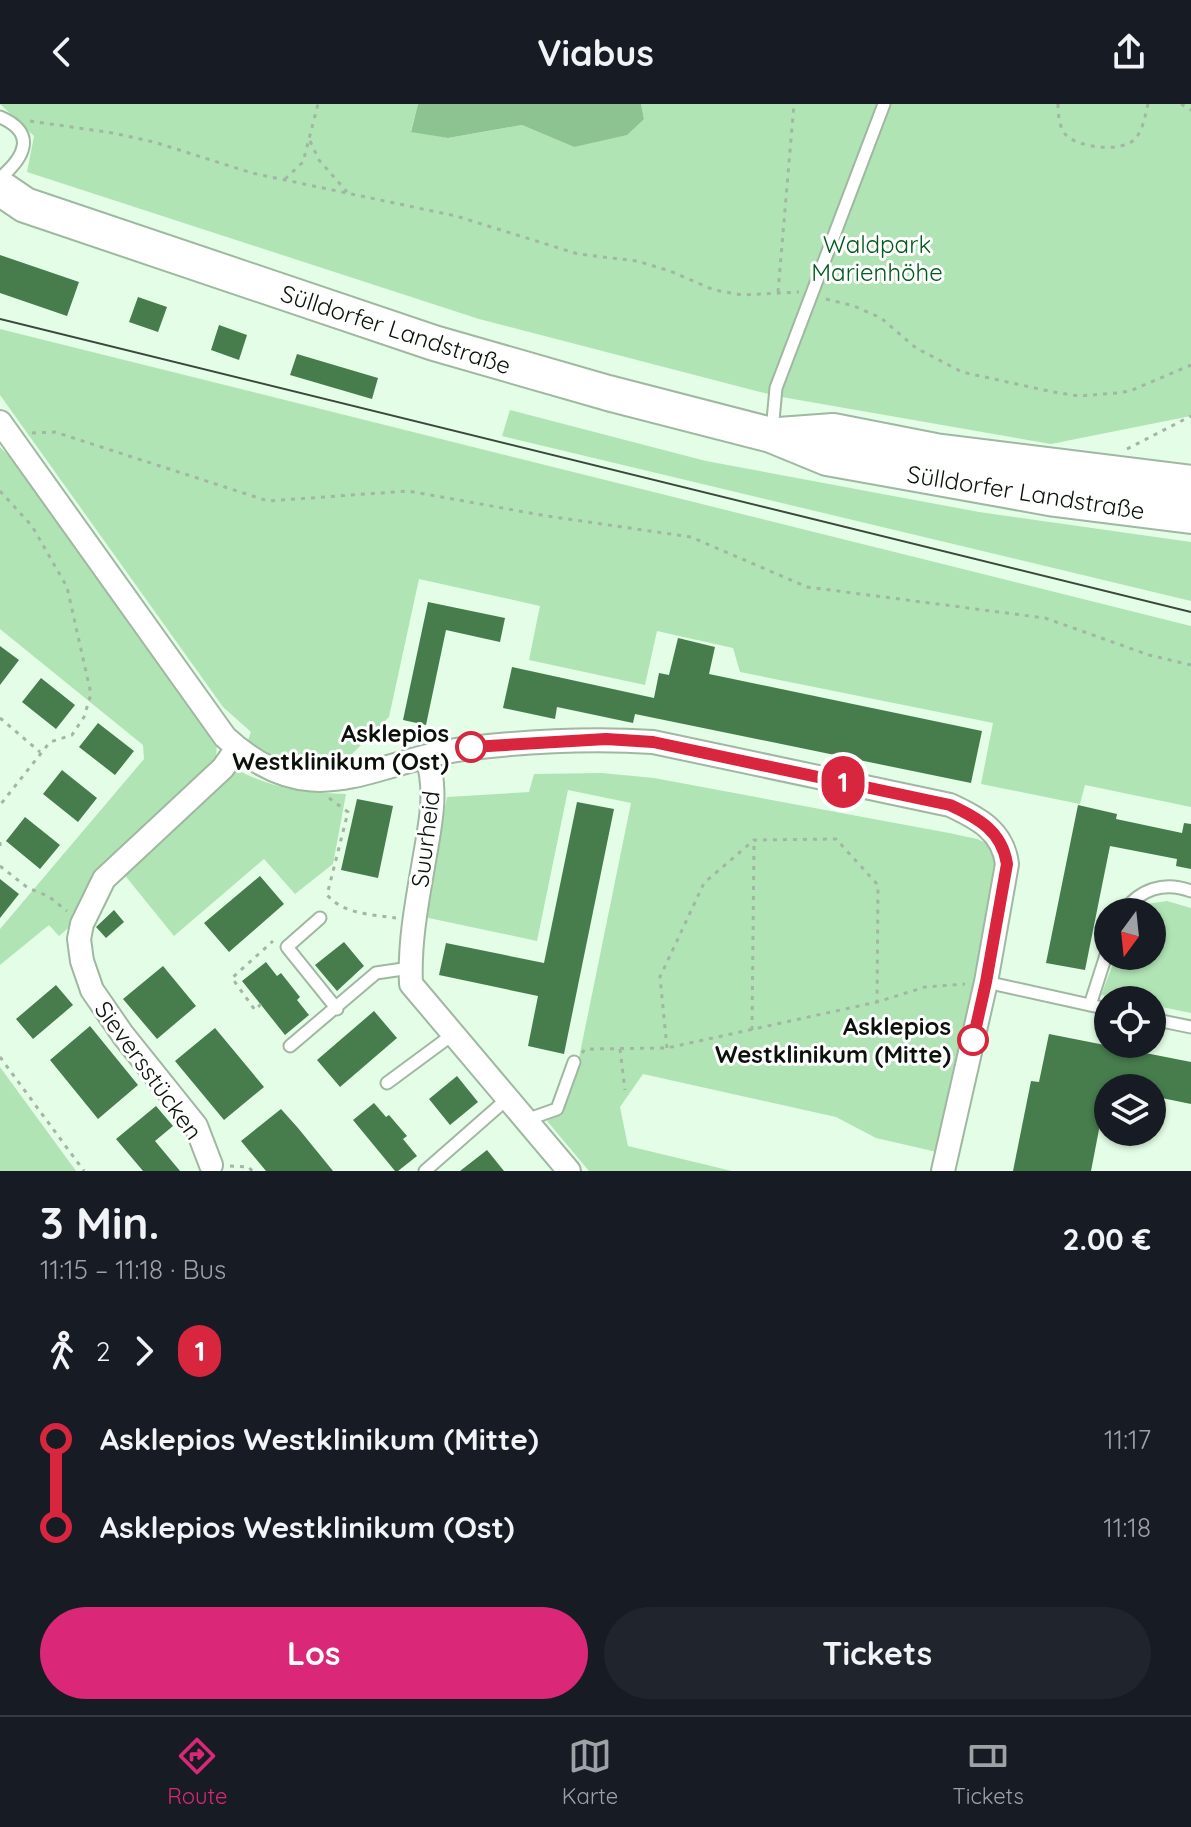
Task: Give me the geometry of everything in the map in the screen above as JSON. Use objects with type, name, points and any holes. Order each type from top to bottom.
[{"type":"main road","name":"Sülldorfer Landstraße","points":[[8,199],[434,343],[608,393],[771,435],[827,458],[1055,499],[1191,516]]},
{"type":"main road","name":"Sülldorfer Landstraße","points":[[771,435],[833,431],[935,451],[1191,483]]},
{"type":"street","points":[[4,428],[225,737],[237,748],[258,764],[283,775],[320,781],[345,779],[427,757]]},
{"type":"street","name":"Suurheid","points":[[569,1171],[411,984],[414,920],[434,799],[427,757],[471,747],[570,740],[653,742],[950,805],[981,820],[1005,849],[1007,864],[986,982],[943,1171]]},
{"type":"street","name":"Sieversstücken","points":[[211,1165],[196,1126],[123,1035],[92,990],[82,961],[79,939],[82,924],[104,879],[223,768],[237,748]]},
{"type":"lane","points":[[771,435],[776,388],[884,104]]},
{"type":"lane","points":[[0,178],[18,162],[24,146],[18,128],[5,119]]},
{"type":"lane","points":[[1136,898],[1148,890],[1171,887],[1191,891]]},
{"type":"lane","points":[[320,918],[287,947],[337,1009]]},
{"type":"lane","points":[[290,1046],[376,973],[410,968]]},
{"type":"lane","points":[[1090,1005],[1101,970]]},
{"type":"lane","points":[[986,982],[1094,1006]]},
{"type":"lane","points":[[1166,1022],[1191,1027]]},
{"type":"lane","points":[[387,1083],[452,1035]]},
{"type":"lane","points":[[526,1120],[557,1109],[574,1062]]},
{"type":"lane","points":[[425,1171],[507,1099]]},
{"type":"path","points":[[285,179],[303,162],[318,104]]},
{"type":"path","points":[[778,292],[794,104]]},
{"type":"path","points":[[1058,104],[1061,126],[1070,138],[1111,149],[1134,141],[1148,104]]},
{"type":"path","points":[[1181,104],[1191,110]]},
{"type":"path","points":[[5,119],[63,123],[154,142],[252,173],[463,218],[578,254],[637,261],[714,290],[742,295],[797,292],[854,306],[881,318],[916,348],[962,372],[1053,392],[1079,396],[1130,391],[1191,365]]},
{"type":"path","points":[[310,141],[319,160],[348,193]]},
{"type":"path","points":[[1121,452],[1191,416]]},
{"type":"path","points":[[4,428],[55,432],[268,501],[408,491],[691,537],[807,587],[1045,618],[1149,655],[1191,665]]},
{"type":"path","points":[[0,491],[32,526],[67,587],[91,694],[84,717],[72,735],[50,742],[0,805]]},
{"type":"path","points":[[0,718],[41,753]]},
{"type":"path","points":[[320,781],[326,796],[348,812],[327,895],[336,905],[354,912],[414,920]]},
{"type":"path","points":[[667,1048],[660,977],[704,883],[754,840],[836,839],[878,885],[877,1002]]},
{"type":"path","points":[[752,1030],[754,840]]},
{"type":"path","points":[[0,866],[28,888],[48,896],[82,924]]},
{"type":"path","points":[[261,1004],[255,1010],[232,978],[277,937],[287,947]]},
{"type":"path","points":[[574,1062],[585,1049],[667,1048],[877,1002],[925,987],[986,982]]},
{"type":"path","points":[[620,1049],[625,1090]]},
{"type":"path","points":[[0,1057],[84,1171]]},
{"type":"path","points":[[211,1165],[249,1167],[252,1171]]},
{"type":"green space","name":"Waldpark Marienhöhe","points":[[0,104],[418,104],[411,131],[448,138],[522,125],[574,147],[644,119],[641,104],[1191,104],[1191,416],[1051,444],[776,396],[479,319],[27,172],[34,136]]},
{"type":"green space","points":[[0,329],[1191,626],[1191,807],[1085,785],[1080,804],[981,784],[993,723],[740,672],[733,648],[657,631],[645,685],[529,660],[540,606],[419,579],[389,717],[335,771],[295,770],[246,746],[251,732],[223,707],[0,395]]},
{"type":"green space","points":[[510,410],[706,461],[979,512],[1191,542],[1191,601],[502,436]]},
{"type":"green space","points":[[0,447],[25,472],[217,741],[216,761],[74,923],[59,936],[49,925],[0,965],[0,929],[144,759],[143,745],[0,629]]},
{"type":"green space","points":[[236,769],[290,789],[346,794],[333,864],[295,894],[264,859],[174,936],[123,873]]},
{"type":"green space","points":[[602,773],[654,778],[949,833],[977,839],[1002,850],[998,881],[937,1152],[876,1138],[836,1117],[643,1074],[620,1107],[628,1146],[732,1171],[589,1171],[547,1121],[559,1113],[578,1063],[631,803],[568,790],[537,941],[424,917],[447,797],[529,792],[534,774]]},
{"type":"green space","points":[[1166,901],[1191,908],[1191,1013],[1166,1008],[1166,986],[1104,986],[1111,970],[1166,970]]},
{"type":"green space","points":[[0,1067],[76,1171],[0,1171]]},
{"type":"shaded area","points":[[418,104],[641,104],[644,119],[627,135],[574,147],[522,125],[448,138],[411,132]]},
{"type":"building","points":[[0,255],[79,282],[67,316],[0,293]]},
{"type":"building","points":[[138,297],[167,307],[158,332],[129,322]]},
{"type":"building","points":[[219,325],[247,335],[239,360],[211,350]]},
{"type":"building","points":[[297,354],[378,378],[372,399],[290,375]]},
{"type":"building","points":[[428,602],[505,618],[500,642],[446,630],[426,725],[403,720]]},
{"type":"building","points":[[678,638],[715,647],[709,674],[982,731],[971,783],[635,714],[633,723],[557,707],[555,719],[503,708],[512,667],[654,698],[659,673],[669,675]]},
{"type":"building","points":[[0,646],[19,660],[0,685]]},
{"type":"building","points":[[41,678],[75,705],[56,729],[22,702]]},
{"type":"building","points":[[98,723],[134,751],[115,775],[79,747]]},
{"type":"building","points":[[62,770],[97,798],[78,822],[43,794]]},
{"type":"building","points":[[357,799],[393,806],[378,878],[341,870]]},
{"type":"building","points":[[577,802],[614,809],[564,1054],[528,1046],[538,996],[439,975],[446,943],[544,963]]},
{"type":"building","points":[[1078,805],[1117,814],[1116,819],[1182,833],[1184,823],[1191,824],[1191,869],[1176,866],[1177,859],[1110,846],[1100,898],[1094,898],[1094,925],[1085,970],[1046,963]]},
{"type":"building","points":[[25,817],[60,845],[40,869],[6,841]]},
{"type":"building","points":[[260,876],[284,904],[229,952],[204,923]]},
{"type":"building","points":[[0,879],[19,894],[0,918]]},
{"type":"building","points":[[114,910],[124,922],[106,938],[96,927]]},
{"type":"building","points":[[344,942],[364,966],[337,991],[315,965]]},
{"type":"building","points":[[266,962],[277,976],[281,973],[300,997],[297,1000],[309,1015],[285,1035],[242,981]]},
{"type":"building","points":[[163,966],[196,1006],[157,1039],[123,999]]},
{"type":"building","points":[[56,985],[73,1005],[33,1039],[16,1019]]},
{"type":"building","points":[[374,1011],[397,1038],[340,1087],[317,1060]]},
{"type":"building","points":[[90,1026],[138,1085],[98,1119],[50,1060]]},
{"type":"building","points":[[215,1028],[264,1087],[224,1120],[175,1061]]},
{"type":"building","points":[[1049,1034],[1094,1043],[1094,1058],[1166,1057],[1191,1062],[1191,1104],[1166,1099],[1166,1074],[1094,1074],[1096,1146],[1091,1171],[1013,1171],[1031,1081],[1039,1082]]},
{"type":"building","points":[[457,1076],[478,1102],[450,1125],[429,1099]]},
{"type":"building","points":[[374,1103],[407,1136],[403,1139],[417,1156],[398,1171],[353,1120]]},
{"type":"building","points":[[156,1106],[173,1126],[155,1141],[180,1171],[143,1171],[116,1139]]},
{"type":"building","points":[[281,1109],[333,1171],[266,1171],[241,1141]]},
{"type":"building","points":[[487,1150],[504,1171],[460,1171]]},
{"type":"tram line","points":[[0,319],[1191,612]]},
{"type":"bus line","name":"1","points":[[471,747],[606,739],[653,742],[950,805],[981,820],[1005,849],[1007,864],[973,1040]]},
{"type":"place","name":"Asklepios Westklinikum (Ost)","points":[[471,747]]},
{"type":"place","name":"Asklepios Westklinikum (Mitte)","points":[[973,1040]]}]
